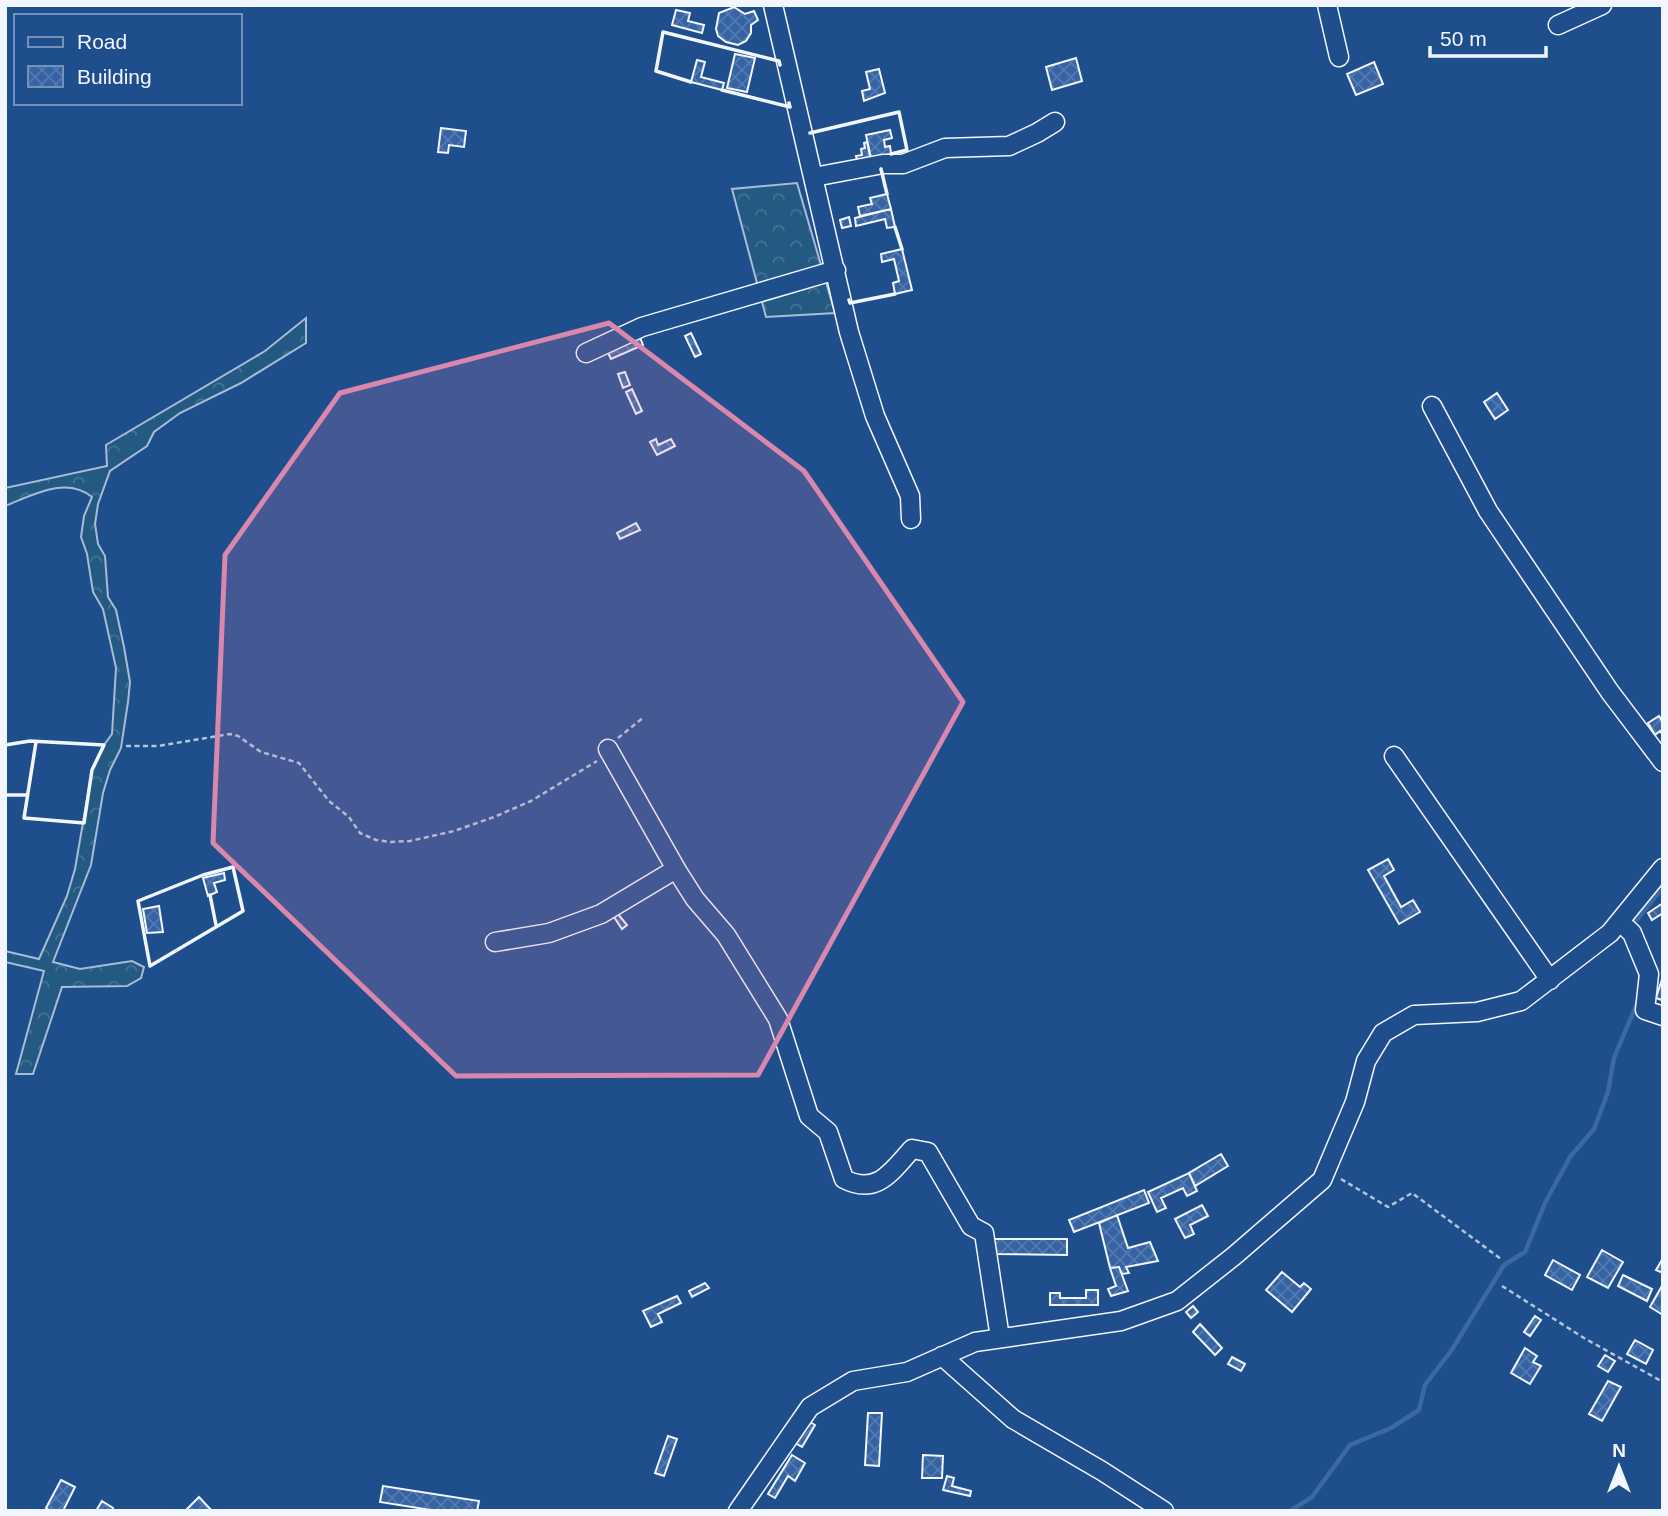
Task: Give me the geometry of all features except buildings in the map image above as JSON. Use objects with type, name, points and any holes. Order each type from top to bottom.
[{"type":"street","points":[[773,5],[849,331],[875,416],[910,496],[911,519]]},
{"type":"street","points":[[1327,5],[1339,57]]},
{"type":"street","points":[[1558,25],[1602,5]]},
{"type":"street","points":[[814,177],[883,164],[903,164],[945,148],[1009,146],[1037,134],[1055,122]]},
{"type":"street","points":[[586,354],[642,327],[836,270]]},
{"type":"street","points":[[1432,406],[1488,512],[1610,692],[1663,762]]},
{"type":"street","points":[[608,749],[676,869],[695,899],[726,935],[778,1019],[809,1116],[828,1132],[844,1179],[857,1186],[882,1181],[912,1149],[928,1152],[971,1226],[984,1233],[1000,1338]]},
{"type":"street","points":[[1394,757],[1550,979]]},
{"type":"street","points":[[738,1511],[810,1407],[853,1381],[906,1372],[975,1342],[1121,1321],[1177,1301],[1322,1180],[1355,1102],[1366,1061],[1383,1033],[1414,1015],[1478,1012],[1521,1001],[1602,940],[1663,868]]},
{"type":"street","points":[[495,942],[549,933],[601,914],[676,869]]},
{"type":"street","points":[[1620,922],[1632,933],[1649,974],[1645,1010],[1663,1016]]},
{"type":"street","points":[[943,1356],[1013,1419],[1164,1511]]},
{"type":"path","points":[[125,746],[158,746],[230,734],[238,736],[261,752],[299,763],[329,801],[349,817],[360,833],[376,841],[410,841],[454,831],[531,801],[598,760],[644,717]]},
{"type":"path","points":[[1326,1170],[1388,1208],[1412,1194],[1501,1259]]},
{"type":"path","points":[[1502,1286],[1584,1338],[1663,1382]]},
{"type":"highlighted area","points":[[609,323],[804,471],[963,702],[758,1075],[456,1076],[213,843],[225,555],[340,393]]},
{"type":"green space","points":[[797,183],[835,313],[766,317],[732,189]]},
{"type":"green space","points":[[306,318],[306,343],[241,383],[180,413],[154,432],[147,446],[110,471],[98,504],[95,524],[98,544],[105,556],[108,597],[116,610],[124,647],[130,682],[128,702],[121,748],[103,793],[91,865],[53,962],[80,969],[132,961],[144,967],[141,978],[127,986],[62,987],[33,1074],[16,1074],[44,971],[5,962],[5,951],[39,959],[67,896],[75,869],[92,770],[112,734],[116,668],[103,609],[93,592],[87,554],[81,537],[84,516],[92,497],[82,491],[60,488],[5,506],[5,488],[107,466],[106,445],[265,351]]},
{"type":"waterway","points":[[1631,927],[1663,887]]},
{"type":"waterway","points":[[1290,1511],[1312,1497],[1350,1445],[1391,1428],[1419,1410],[1425,1385],[1451,1351],[1504,1265],[1525,1252],[1545,1203],[1570,1157],[1594,1129],[1608,1092],[1614,1058],[1638,1001]]},
{"type":"wall","points":[[691,82],[656,71],[663,32],[779,61],[780,65]]},
{"type":"wall","points":[[722,90],[790,107],[789,103]]},
{"type":"wall","points":[[810,133],[899,112],[907,150],[891,154]]},
{"type":"wall","points":[[881,169],[887,194]]},
{"type":"wall","points":[[895,227],[902,249]]},
{"type":"wall","points":[[849,300],[850,303],[895,294]]},
{"type":"wall","points":[[5,745],[30,741],[104,745],[92,770],[84,823],[24,818],[36,742]]},
{"type":"wall","points":[[5,795],[27,795]]},
{"type":"wall","points":[[233,867],[243,911],[150,966],[138,901],[203,875],[233,867]]},
{"type":"wall","points":[[210,895],[216,925]]}]
